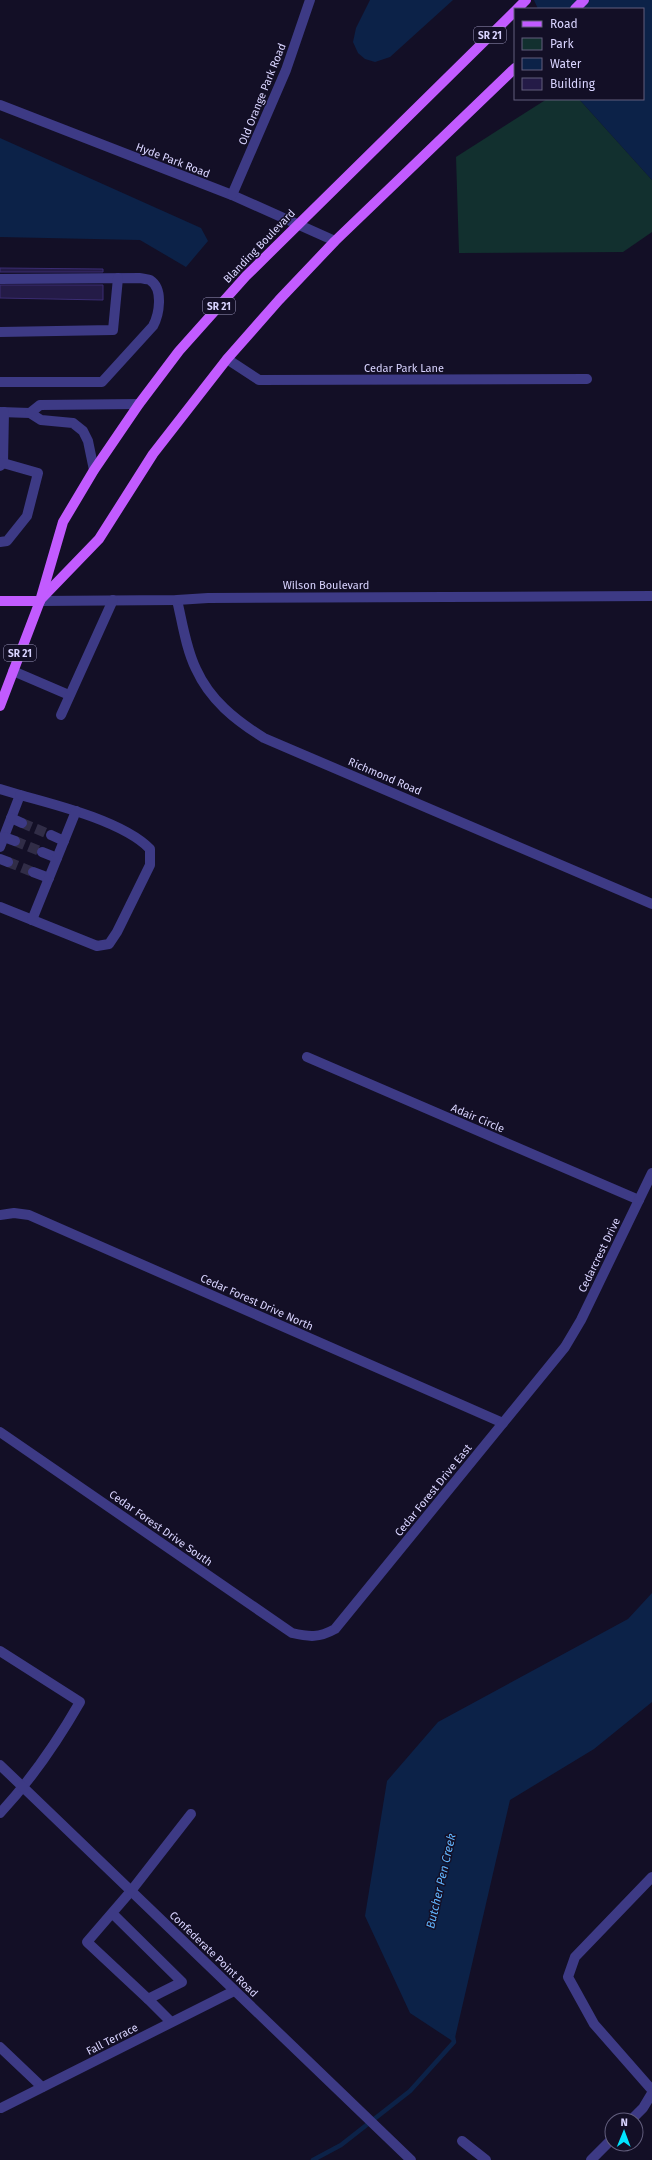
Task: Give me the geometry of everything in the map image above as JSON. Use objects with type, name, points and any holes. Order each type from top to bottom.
[{"type":"main road","name":"Blanding Boulevard","points":[[518,8],[526,0]]},
{"type":"main road","points":[[576,8],[584,0]]},
{"type":"main road","name":"Blanding Boulevard","points":[[0,706],[40,601],[63,522],[94,470],[139,404],[179,351],[246,276],[298,223],[514,12]]},
{"type":"main road","name":"Blanding Boulevard","points":[[40,601],[99,539],[153,454],[227,359],[279,300],[335,241],[514,69]]},
{"type":"main road","name":"Wilson Boulevard","points":[[0,601],[40,601]]},
{"type":"street","name":"Old Orange Park Road","points":[[232,196],[286,70],[310,0]]},
{"type":"street","name":"Hyde Park Road","points":[[0,105],[232,196],[298,223],[335,241]]},
{"type":"street","points":[[0,332],[113,330],[118,278]]},
{"type":"street","points":[[0,279],[140,278],[150,280],[156,287],[159,302],[157,318],[153,326],[102,382],[0,382]]},
{"type":"street","name":"Cedar Park Lane","points":[[227,359],[259,380],[587,379]]},
{"type":"street","points":[[30,413],[40,405],[139,404]]},
{"type":"street","points":[[0,542],[7,541],[27,516],[38,473],[2,464],[2,412],[30,413],[41,420],[73,423],[83,431],[88,441],[94,470]]},
{"type":"street","name":"Wilson Boulevard","points":[[40,601],[177,600],[208,598],[652,596]]},
{"type":"street","points":[[61,715],[113,600]]},
{"type":"street","name":"Richmond Road","points":[[177,600],[195,668],[206,688],[225,710],[243,725],[264,738],[652,904]]},
{"type":"street","points":[[13,671],[69,695]]},
{"type":"street","points":[[0,789],[76,811],[141,839],[150,849],[150,865],[117,932],[109,944],[97,946],[0,907]]},
{"type":"street","points":[[0,847],[20,795]]},
{"type":"street","points":[[32,920],[76,811]]},
{"type":"street","points":[[11,818],[22,823]]},
{"type":"street","points":[[51,836],[64,841]]},
{"type":"street","points":[[4,837],[15,841]]},
{"type":"street","points":[[42,852],[57,858]]},
{"type":"street","points":[[33,872],[49,878]]},
{"type":"street","name":"Adair Circle","points":[[307,1057],[639,1200]]},
{"type":"street","name":"Cedarcrest Drive","points":[[565,1347],[581,1320],[652,1173]]},
{"type":"street","name":"Cedar Forest Drive North","points":[[0,1215],[14,1213],[29,1215],[503,1423]]},
{"type":"street","name":"Cedar Forest Drive East","points":[[312,1638],[325,1635],[335,1629],[565,1347]]},
{"type":"street","name":"Cedar Forest Drive South","points":[[0,1432],[292,1633],[312,1638]]},
{"type":"street","points":[[0,1651],[80,1702],[55,1745],[23,1788],[0,1814]]},
{"type":"street","name":"Confederate Point Road","points":[[0,1765],[411,2160]]},
{"type":"street","points":[[171,2022],[87,1942],[113,1914],[191,1814]]},
{"type":"street","points":[[652,1877],[575,1957],[568,1978],[594,2024],[652,2090]]},
{"type":"street","points":[[113,1914],[182,1982],[148,1999]]},
{"type":"street","name":"Fall Terrace","points":[[1,2108],[234,1990]]},
{"type":"street","points":[[0,2047],[42,2087]]},
{"type":"street","points":[[639,2112],[652,2093]]},
{"type":"street","points":[[462,2141],[486,2160]]},
{"type":"street","points":[[591,2160],[604,2147]]},
{"type":"green space","points":[[545,100],[580,100],[652,180],[652,232],[623,252],[459,253],[456,157]]},
{"type":"water","points":[[370,0],[453,0],[390,57],[375,62],[365,59],[358,53],[353,42],[356,28]]},
{"type":"water","points":[[534,0],[652,0],[652,180],[580,100],[644,100],[644,8],[538,8]]},
{"type":"water","points":[[0,138],[201,228],[208,241],[186,267],[140,240],[0,237]]},
{"type":"water","points":[[652,1593],[652,1702],[594,1749],[510,1800],[454,2042],[410,2013],[365,1916],[387,1781],[438,1722],[628,1619]]},
{"type":"building","points":[[0,268],[103,269],[103,272],[0,272]]},
{"type":"building","points":[[0,285],[103,285],[103,300],[0,298]]},
{"type":"waterway","name":"Butcher Pen Creek","points":[[313,2160],[341,2145],[410,2091],[454,2042],[453,2037]]},
{"type":"tunnel","points":[[22,823],[51,835]]},
{"type":"tunnel","points":[[15,841],[42,852]]},
{"type":"tunnel","points":[[8,862],[33,872]]}]
